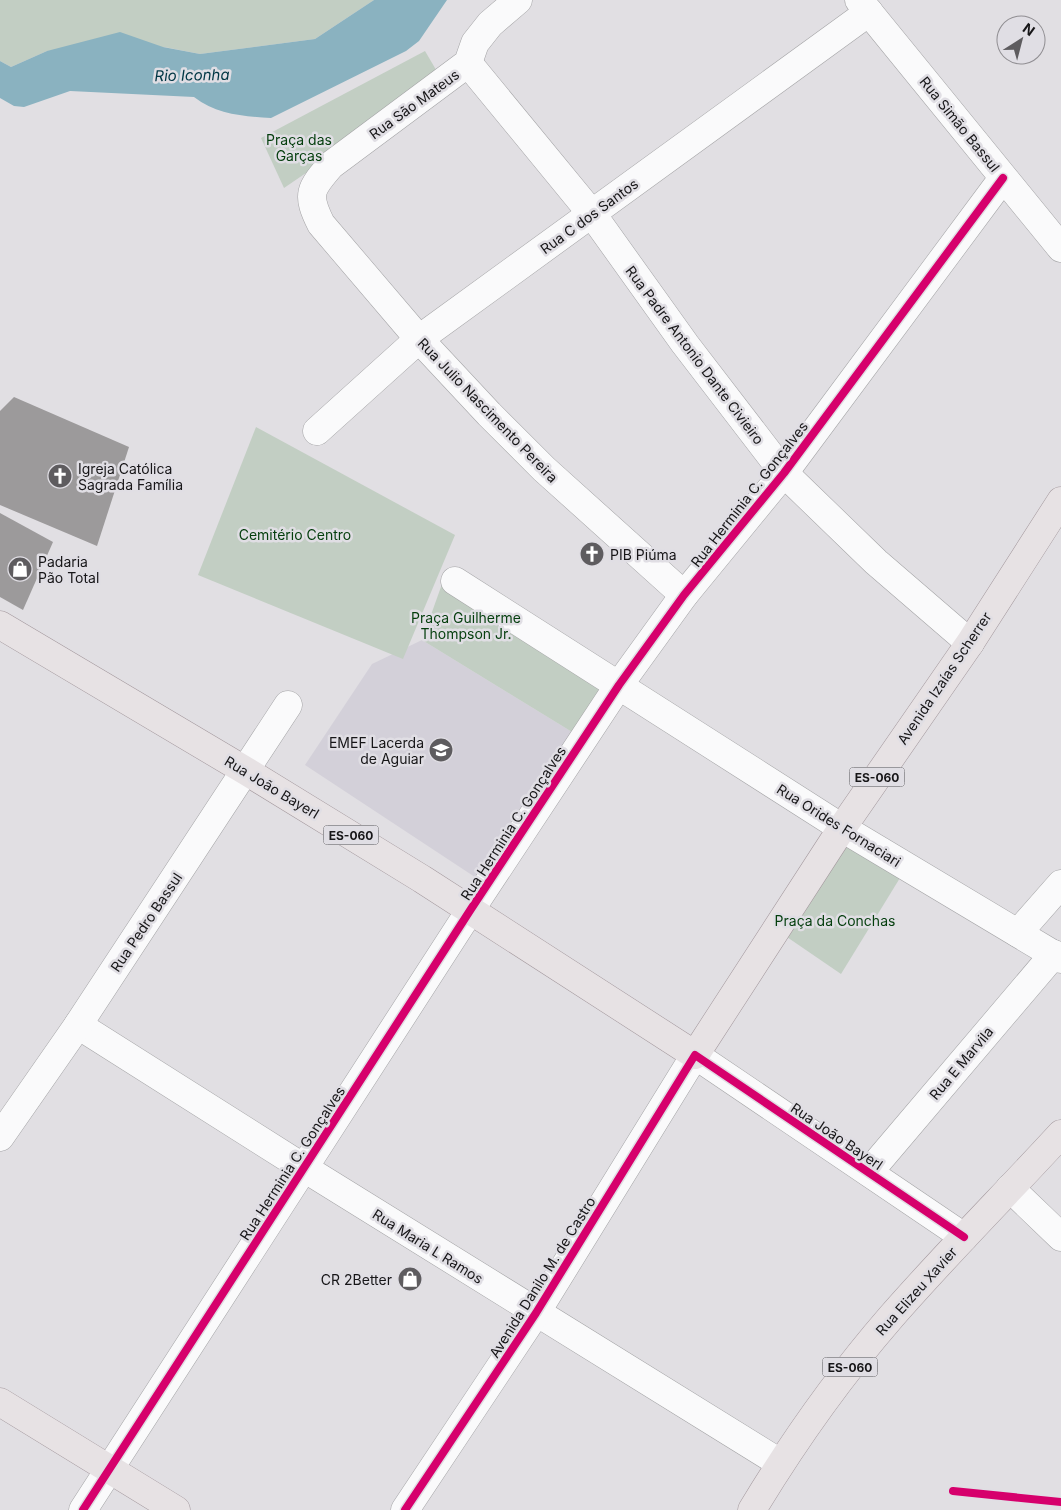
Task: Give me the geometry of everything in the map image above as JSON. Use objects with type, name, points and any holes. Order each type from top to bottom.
[{"type":"main road","name":"Avenida Izaías Scherrer","points":[[695,1055],[842,828],[970,643],[1061,501]]},
{"type":"main road","name":"Rua João Bayerl","points":[[0,625],[246,771],[471,909],[695,1055]]},
{"type":"main road","name":"Rua Elizeu Xavier","points":[[752,1510],[780,1463],[836,1384],[885,1324],[1061,1134]]},
{"type":"main road","points":[[0,1402],[176,1510]]},
{"type":"street","name":"Rua São Mateus","points":[[312,206],[313,185],[331,164],[468,64],[475,43],[490,24],[518,0]]},
{"type":"street","name":"Rua Simão Bassul","points":[[864,6],[1061,248]]},
{"type":"street","name":"Rua C dos Santos","points":[[317,430],[419,339],[592,214],[864,6]]},
{"type":"street","name":"Rua Padre Antonio Dante Civieiro","points":[[468,64],[592,214],[686,344],[784,473],[876,562],[970,643]]},
{"type":"street","name":"Rua Herminia C. Gonçalves","points":[[82,1510],[471,909],[619,685],[684,595],[784,473],[1003,178]]},
{"type":"street","name":"Rua Julio Nascimento Pereira","points":[[312,206],[321,224],[419,339],[544,469],[684,595]]},
{"type":"street","name":"Rua Orides Fornaciari","points":[[455,581],[842,828],[1058,957]]},
{"type":"street","name":"Rua Pedro Bassul","points":[[0,1137],[78,1025],[288,705]]},
{"type":"street","points":[[1018,933],[1061,884]]},
{"type":"street","name":"Rua E Marvila","points":[[869,1172],[1058,957]]},
{"type":"street","name":"Rua Maria L Ramos","points":[[78,1025],[536,1313],[780,1463]]},
{"type":"street","name":"Rua João Bayerl","points":[[695,1055],[964,1238]]},
{"type":"street","name":"Avenida Danilo M. de Castro","points":[[405,1510],[536,1313],[695,1055]]},
{"type":"street","points":[[1010,1188],[1061,1237]]},
{"type":"shaded area","name":"EMEF Lacerda de Aguiar","points":[[422,640],[577,735],[484,883],[305,765],[372,664]]},
{"type":"green space","points":[[0,0],[374,0],[315,39],[200,54],[164,47],[47,51],[11,67],[0,61]]},
{"type":"green space","name":"Praça das Garças","points":[[425,51],[442,80],[284,188],[261,138]]},
{"type":"green space","name":"Cemitério Centro","points":[[256,427],[455,535],[403,659],[198,575]]},
{"type":"green space","name":"Praça Guilherme Thompson Jr.","points":[[447,570],[612,676],[577,735],[422,640]]},
{"type":"green space","name":"Praça da Conchas","points":[[848,839],[903,873],[841,974],[784,935]]},
{"type":"water","name":"Rio Iconha","points":[[374,0],[447,0],[419,41],[406,51],[271,118],[231,114],[212,108],[194,97],[70,91],[24,107],[14,106],[0,98],[0,61],[11,67],[47,51],[120,32],[163,47],[200,54],[315,39]]},
{"type":"building","name":"Igreja Católica Sagrada Família","points":[[14,397],[129,447],[97,546],[0,505],[0,411]]},
{"type":"building","name":"Padaria Pão Total","points":[[0,513],[53,542],[23,610],[0,597]]},
{"type":"cycle path","points":[[83,1510],[471,909],[619,685],[684,595],[784,473],[1003,178]]},
{"type":"cycle path","points":[[405,1510],[536,1313],[695,1055],[964,1237]]},
{"type":"cycle path","points":[[953,1491],[1061,1502]]},
{"type":"place","name":"Igreja Católica Sagrada Família","points":[[60,476]]},
{"type":"place","name":"PIB Piúma","points":[[592,554]]},
{"type":"place","name":"Padaria Pão Total","points":[[20,569]]},
{"type":"place","name":"EMEF Lacerda de Aguiar","points":[[441,750]]},
{"type":"place","name":"CR 2Better","points":[[410,1279]]}]
